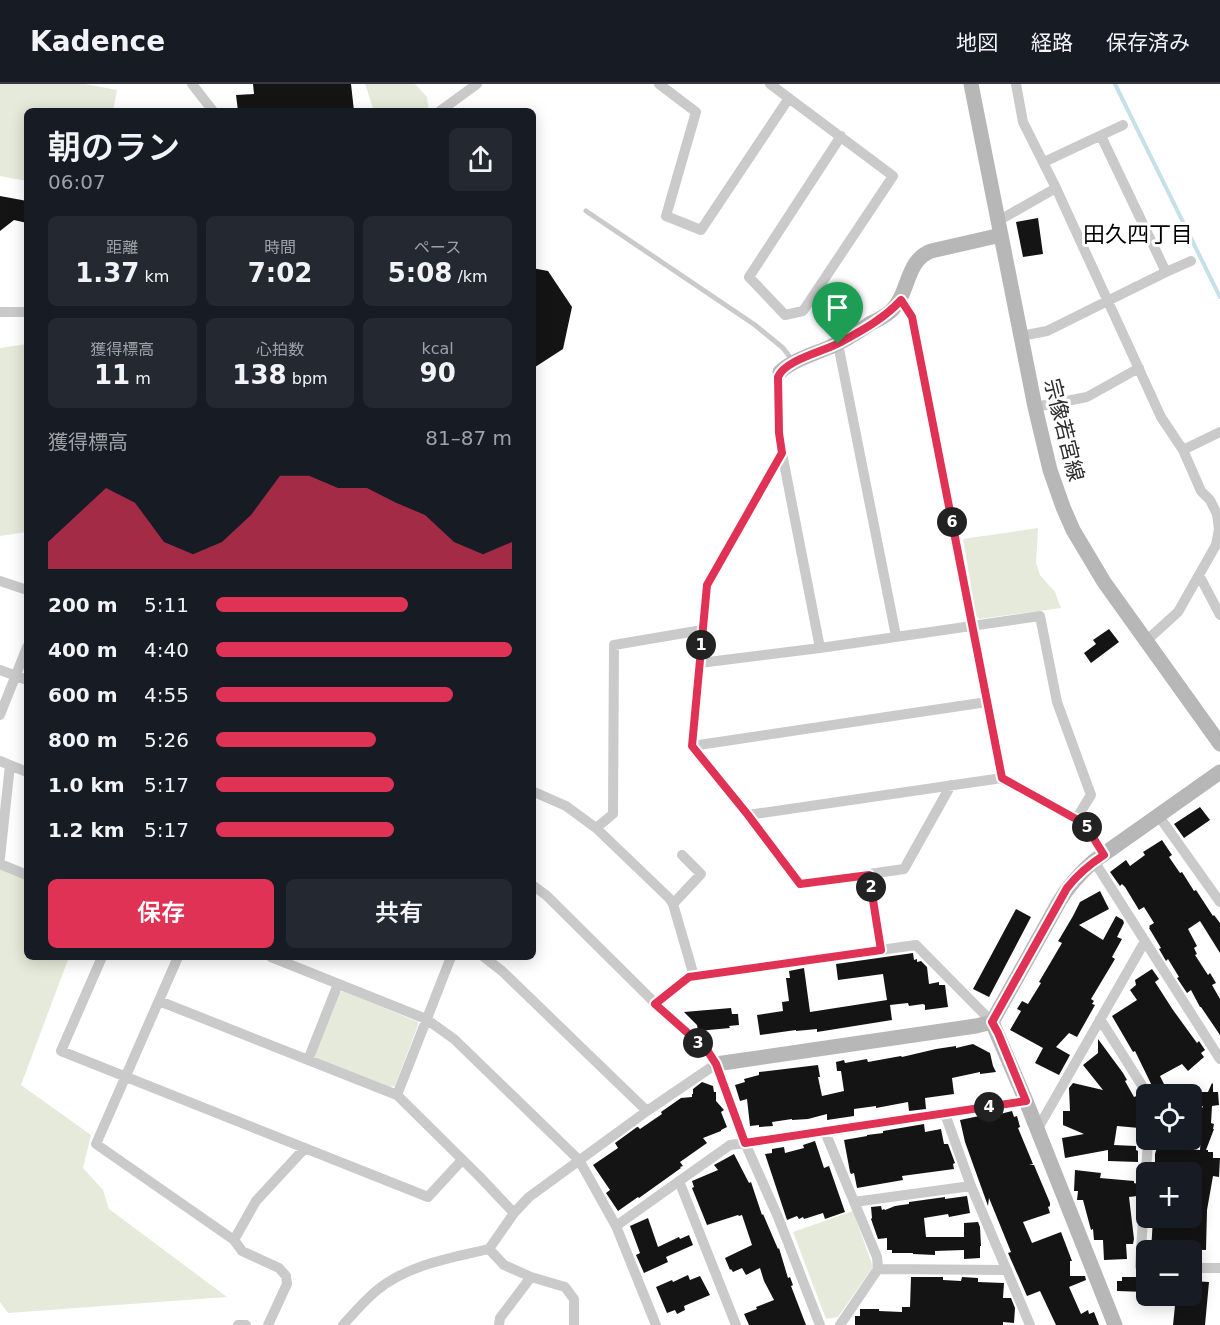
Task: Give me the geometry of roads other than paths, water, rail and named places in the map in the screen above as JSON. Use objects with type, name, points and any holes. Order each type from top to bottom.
[{"type":"street","points":[[192,84],[211,108]]},
{"type":"street","points":[[444,108],[477,84]]},
{"type":"street","points":[[659,84],[696,112],[666,216],[701,230],[789,98]]},
{"type":"street","points":[[770,84],[840,136],[892,176],[803,311],[785,315],[748,277],[840,136]]},
{"type":"street","name":"宗像若宮線","points":[[971,84],[1035,408],[1050,470],[1063,507],[1072,530],[1104,582],[1220,744]]},
{"type":"street","points":[[1016,84],[1023,122],[1044,162],[1161,417],[1183,450],[1201,491],[1217,514],[1219,529],[1216,544],[1199,575],[1178,612],[1146,640]]},
{"type":"street","points":[[1044,162],[1123,125]]},
{"type":"street","points":[[1101,136],[1166,272]]},
{"type":"street","points":[[820,648],[779,433],[778,377],[780,372],[794,363],[838,344],[890,312],[901,300],[912,269],[923,254],[1000,228],[1056,188]]},
{"type":"street","points":[[1021,336],[1047,331],[1191,261]]},
{"type":"street","points":[[901,300],[912,317],[1002,778]]},
{"type":"street","points":[[0,312],[24,312]]},
{"type":"street","points":[[838,344],[896,636]]},
{"type":"street","points":[[1035,408],[1087,397],[1139,368]]},
{"type":"street","points":[[1183,450],[1220,432]]},
{"type":"street","points":[[782,453],[707,585],[692,746],[800,884],[904,870],[951,785]]},
{"type":"street","points":[[1199,575],[1220,615]]},
{"type":"street","points":[[0,581],[24,589]]},
{"type":"street","points":[[700,663],[1040,616],[1057,702],[1091,795],[1076,819]]},
{"type":"street","points":[[596,828],[612,814],[614,645],[702,630]]},
{"type":"street","points":[[0,715],[24,655]]},
{"type":"street","points":[[0,670],[24,679]]},
{"type":"street","points":[[692,746],[987,702]]},
{"type":"street","points":[[0,858],[5,763],[24,771]]},
{"type":"street","points":[[992,1022],[1067,888],[1076,877],[1099,858],[1220,772]]},
{"type":"street","points":[[748,815],[1002,778],[1086,826],[1099,858],[1145,941],[1220,1059]]},
{"type":"street","points":[[536,793],[566,806],[596,828],[669,898],[673,904],[694,976]]},
{"type":"street","points":[[1158,815],[1220,902]]},
{"type":"street","points":[[673,904],[701,874],[682,855]]},
{"type":"street","points":[[0,864],[24,874]]},
{"type":"street","points":[[869,875],[881,950]]},
{"type":"street","points":[[536,888],[546,895],[655,1004],[707,1050],[716,1064],[745,1143],[778,1217],[820,1325]]},
{"type":"street","points":[[1037,1130],[1145,941]]},
{"type":"street","points":[[655,1004],[689,977],[915,945],[992,1022],[998,1033],[1115,1325]]},
{"type":"street","points":[[101,960],[61,1051],[428,1197],[462,1160]]},
{"type":"street","points":[[177,960],[96,1144],[234,1240],[242,1251],[279,1268],[286,1276],[287,1284],[268,1325]]},
{"type":"street","points":[[278,960],[426,1020],[454,1038],[579,1160],[616,1226],[656,1325]]},
{"type":"street","points":[[397,1095],[450,960]]},
{"type":"street","points":[[488,960],[647,1111]]},
{"type":"street","points":[[308,1060],[338,984]]},
{"type":"street","points":[[159,1001],[397,1095],[514,1213]]},
{"type":"street","points":[[1100,1019],[1141,1084]]},
{"type":"street","points":[[343,1325],[376,1291],[396,1278],[424,1265],[489,1250],[514,1213],[529,1197],[716,1064],[992,1022]]},
{"type":"street","points":[[616,1226],[729,1145],[1026,1101]]},
{"type":"street","points":[[945,1114],[971,1186],[1029,1325]]},
{"type":"street","points":[[825,1132],[877,1257],[878,1269],[840,1325]]},
{"type":"street","points":[[234,1240],[256,1201],[305,1148]]},
{"type":"street","points":[[1142,1240],[1147,1150]]},
{"type":"street","points":[[679,1181],[736,1325]]},
{"type":"street","points":[[854,1202],[971,1186]]},
{"type":"street","points":[[489,1250],[504,1265],[531,1277],[565,1287],[574,1299],[574,1325]]},
{"type":"street","points":[[1202,1268],[1220,1268]]},
{"type":"street","points":[[878,1269],[1007,1270]]},
{"type":"street","points":[[499,1325],[500,1318],[531,1277]]},
{"type":"street","points":[[238,1325],[246,1325]]},
{"type":"lane","points":[[586,211],[755,325],[783,348],[794,363]]},
{"type":"waterway","points":[[1115,84],[1220,297]]},
{"type":"district","name":"田久四丁目","points":[[1138,234]]}]
